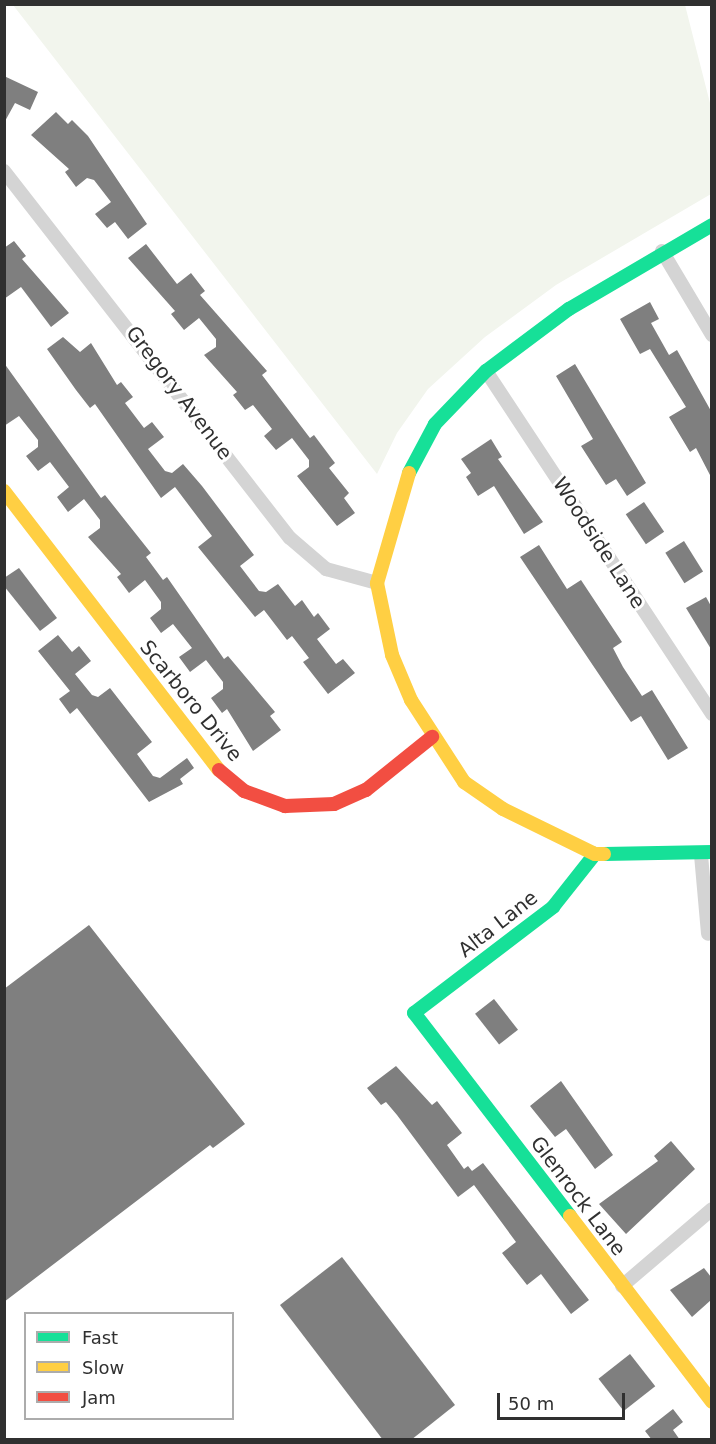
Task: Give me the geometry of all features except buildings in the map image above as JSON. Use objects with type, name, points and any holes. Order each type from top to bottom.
[{"type":"street","name":"Gregory Avenue","points":[[4,171],[290,538],[326,568],[377,583]]},
{"type":"street","points":[[708,934],[706,853],[595,854],[503,809],[464,782],[432,737],[392,655],[377,583],[407,477],[435,424],[486,371],[569,309],[662,251],[711,225]]},
{"type":"street","points":[[662,251],[711,335]]},
{"type":"street","name":"Woodside Lane","points":[[486,371],[711,714]]},
{"type":"street","name":"Scarboro Drive","points":[[4,491],[213,765],[244,791],[285,806],[334,804],[366,790],[432,737]]},
{"type":"street","name":"Alta Lane","points":[[414,1013],[553,907],[595,854]]},
{"type":"street","name":"Glenrock Lane","points":[[414,1013],[711,1402]]},
{"type":"street","points":[[622,1286],[711,1209]]},
{"type":"shaded area","points":[[13,5],[685,5],[711,107],[711,194],[556,285],[485,337],[428,389],[397,433],[377,474]]},
{"type":"traffic: fast","points":[[409,473],[435,424],[486,371],[569,309],[712,225]]},
{"type":"traffic: fast","points":[[604,854],[712,852]]},
{"type":"traffic: fast","points":[[570,1216],[414,1013],[553,907],[595,854]]},
{"type":"traffic: slow","points":[[409,473],[377,583],[392,655],[411,700],[464,782],[503,809],[595,854],[604,854]]},
{"type":"traffic: slow","points":[[4,491],[219,770]]},
{"type":"traffic: slow","points":[[570,1216],[712,1402]]},
{"type":"traffic: jam","points":[[219,770],[244,791],[285,806],[334,804],[366,790],[432,737]]}]
